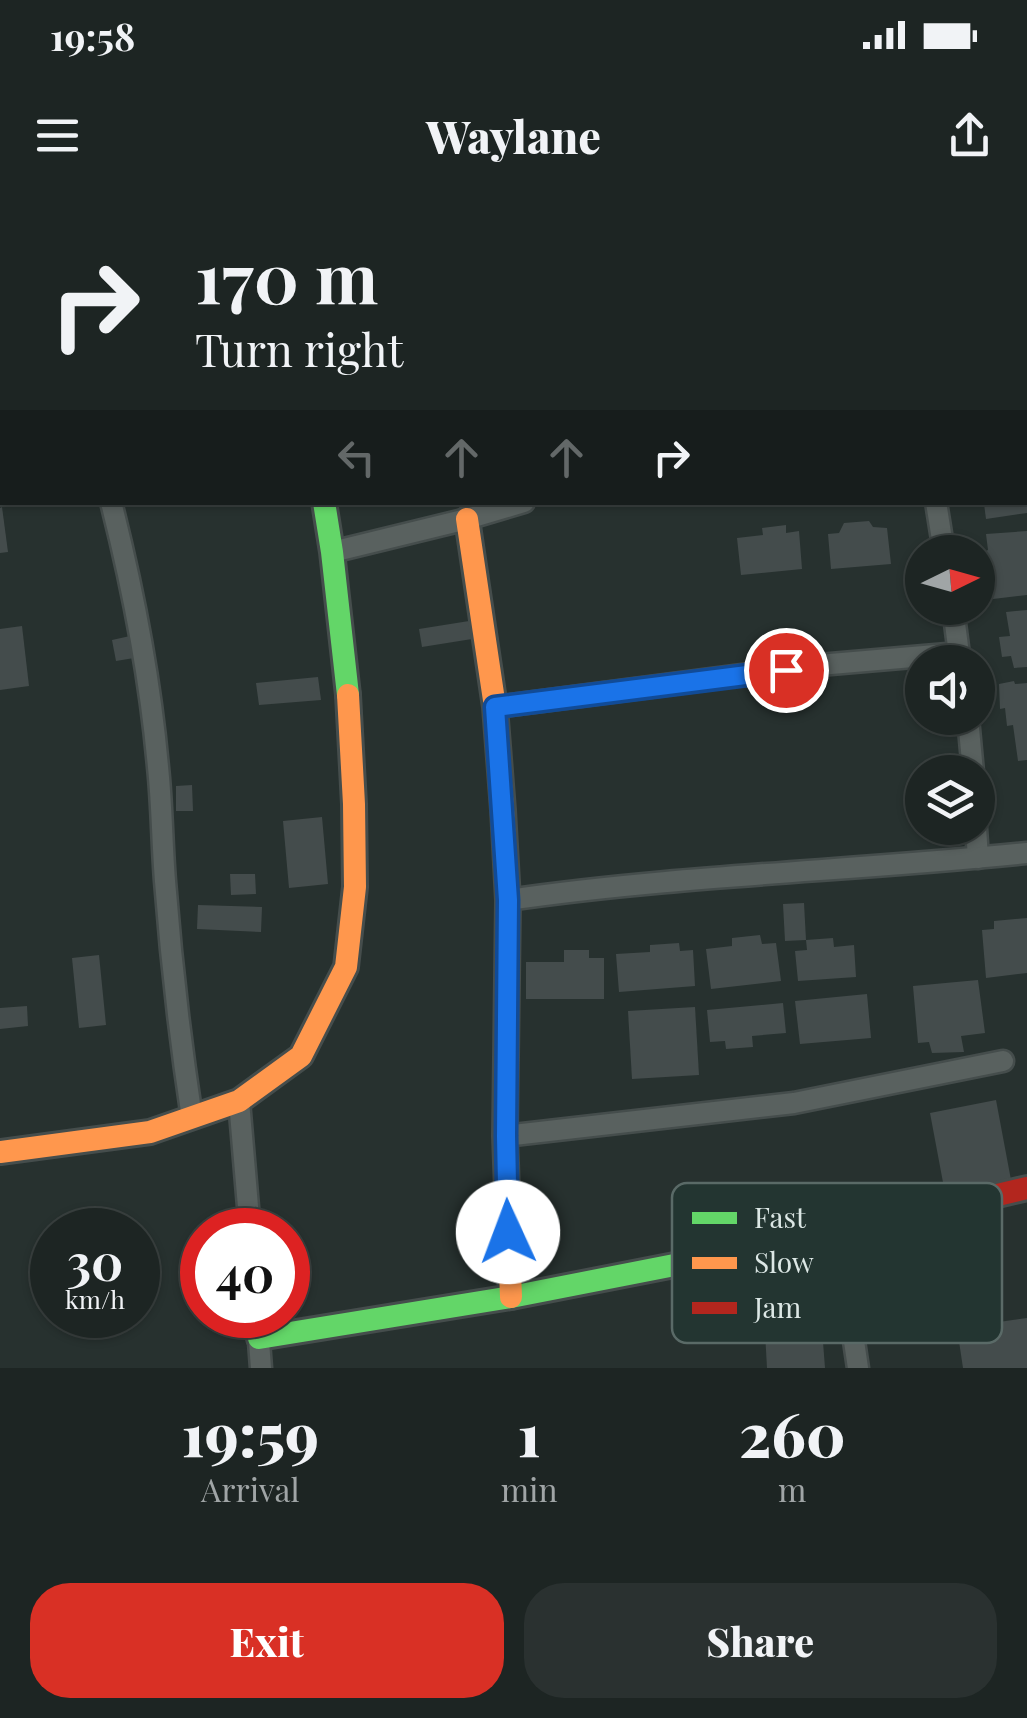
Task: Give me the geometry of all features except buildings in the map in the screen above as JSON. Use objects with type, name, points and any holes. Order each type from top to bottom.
[{"type":"street","points":[[112,505],[142,642],[192,1118]]},
{"type":"street","points":[[0,1152],[150,1132],[239,1101],[301,1056],[346,967],[355,887],[354,804],[348,694],[324,505]]},
{"type":"street","points":[[332,552],[514,505]]},
{"type":"street","points":[[936,505],[941,535]]},
{"type":"street","points":[[466,519],[495,707],[508,900],[506,1136],[511,1297]]},
{"type":"street","points":[[495,707],[820,666],[905,661]]},
{"type":"street","points":[[977,845],[978,858]]},
{"type":"street","points":[[508,900],[736,874],[1027,853]]},
{"type":"street","points":[[506,1136],[794,1103],[1003,1061]]},
{"type":"street","points":[[239,1101],[248,1208]]},
{"type":"street","points":[[1002,1194],[1027,1188]]},
{"type":"street","points":[[310,1320],[511,1297],[672,1265]]},
{"type":"street","points":[[259,1338],[262,1368]]},
{"type":"street","points":[[854,1343],[858,1368]]},
{"type":"traffic: fast","points":[[324,505],[348,695]]},
{"type":"traffic: fast","points":[[310,1330],[672,1266]]},
{"type":"traffic: slow","points":[[467,519],[495,707],[503,810],[508,900],[505,1136],[511,1297]]},
{"type":"traffic: slow","points":[[0,1152],[150,1132],[239,1101],[301,1056],[346,967],[355,887],[348,695]]},
{"type":"traffic: jam","points":[[1002,1194],[1027,1188]]},
{"type":"route","points":[[508,1232],[508,900],[495,707],[786,670]]}]
